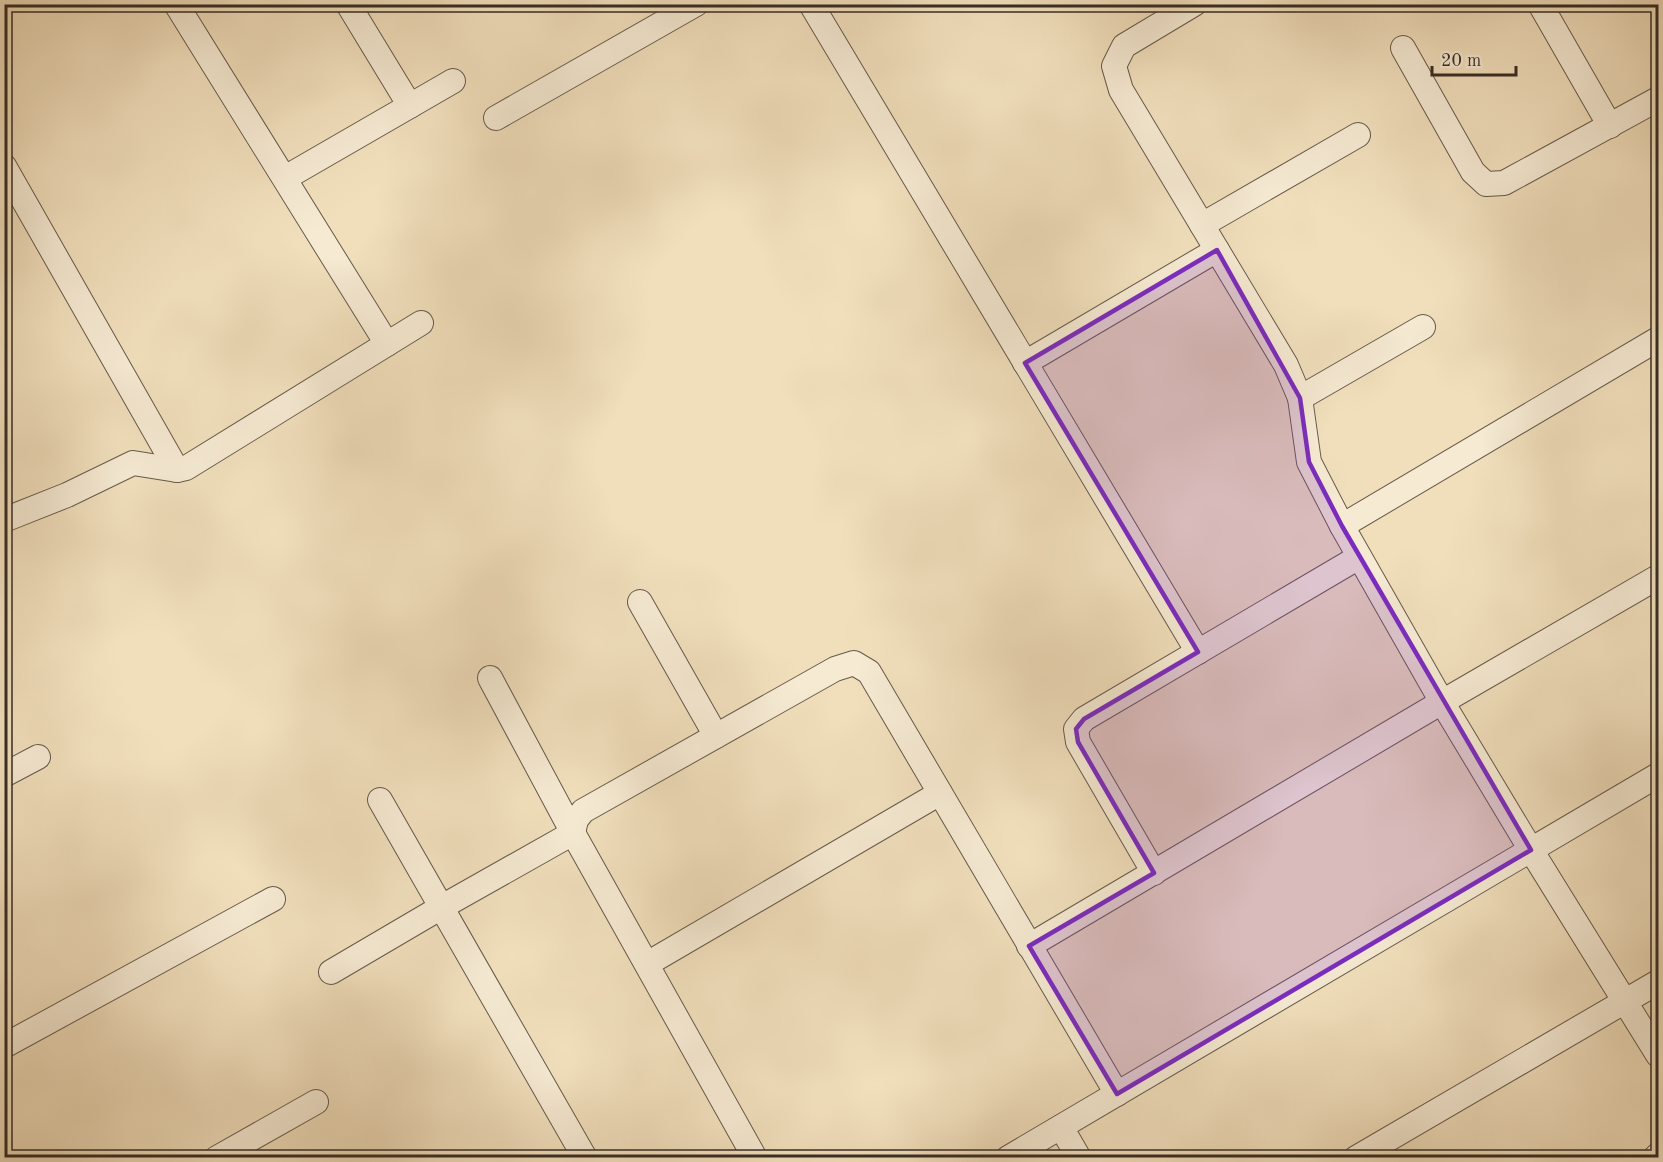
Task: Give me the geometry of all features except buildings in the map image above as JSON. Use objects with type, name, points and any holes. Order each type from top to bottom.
[{"type":"street","points":[[176,4],[387,344]]},
{"type":"street","points":[[348,4],[410,106]]},
{"type":"street","points":[[496,118],[696,4]]},
{"type":"street","points":[[811,4],[1198,652]]},
{"type":"street","points":[[1194,4],[1124,46],[1114,66],[1121,90],[1286,365],[1300,398],[1310,462],[1359,557],[1442,702],[1531,850],[1659,1055]]},
{"type":"street","points":[[1540,4],[1610,126]]},
{"type":"street","points":[[1403,48],[1473,172],[1486,184],[1504,183],[1659,99]]},
{"type":"street","points":[[285,178],[453,81]]},
{"type":"street","points":[[1202,225],[1358,135]]},
{"type":"street","points":[[4,166],[177,470]]},
{"type":"street","points":[[1025,363],[1217,250]]},
{"type":"street","points":[[4,520],[67,495],[133,463],[177,470],[186,468],[421,323]]},
{"type":"street","points":[[1300,398],[1423,327]]},
{"type":"street","points":[[1342,526],[1659,339]]},
{"type":"street","points":[[1154,873],[1077,742],[1076,729],[1084,719],[1359,557]]},
{"type":"street","points":[[1029,946],[1442,702],[1659,577]]},
{"type":"street","points":[[640,602],[716,736]]},
{"type":"street","points":[[331,972],[573,833],[576,820],[583,811],[835,669],[854,663],[868,672],[1117,1094]]},
{"type":"street","points":[[490,678],[573,833],[755,1158]]},
{"type":"street","points":[[4,776],[38,757]]},
{"type":"street","points":[[1008,1158],[1659,775]]},
{"type":"street","points":[[647,964],[940,793]]},
{"type":"street","points":[[380,800],[585,1158]]},
{"type":"street","points":[[4,1046],[273,898]]},
{"type":"street","points":[[1356,1158],[1659,982]]},
{"type":"street","points":[[217,1158],[316,1102]]},
{"type":"street","points":[[1061,1127],[1080,1158]]},
{"type":"highlighted area","points":[[1217,250],[1300,398],[1309,462],[1342,526],[1531,850],[1117,1094],[1029,946],[1154,873],[1078,742],[1076,729],[1084,719],[1198,652],[1025,363]]}]
